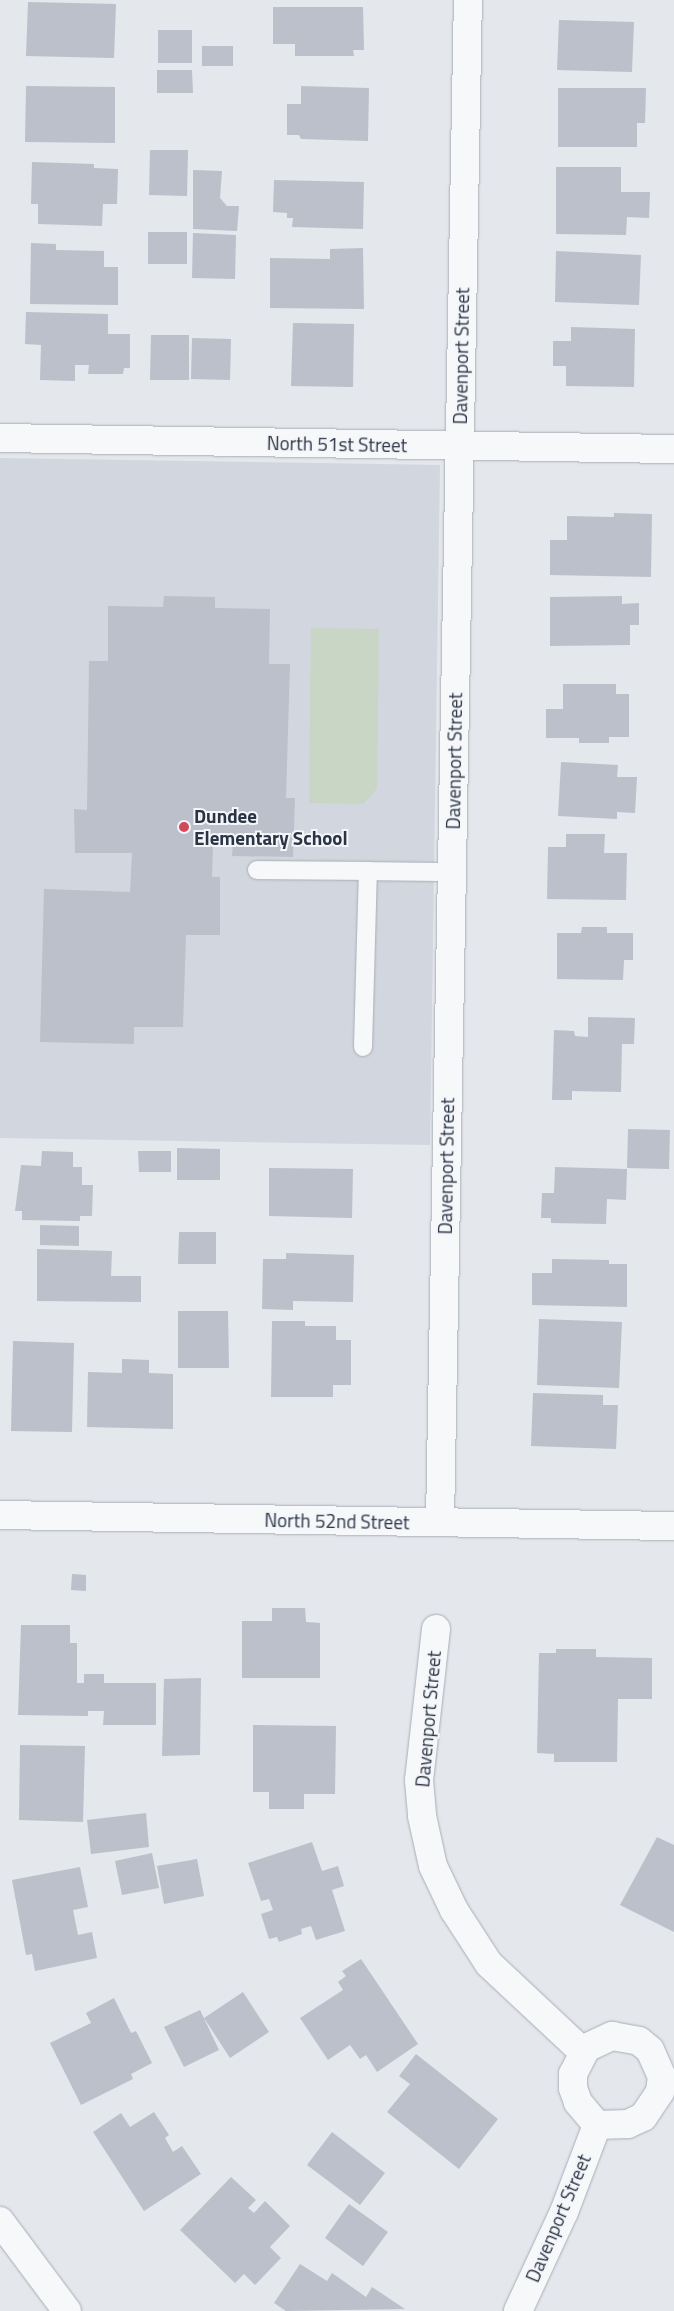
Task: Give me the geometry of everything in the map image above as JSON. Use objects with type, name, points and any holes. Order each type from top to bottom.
[{"type":"street","name":"Davenport Street","points":[[440,1522],[468,0]]},
{"type":"street","name":"North 51st Street","points":[[0,438],[674,449]]},
{"type":"street","name":"North 52nd Street","points":[[0,1515],[674,1526]]},
{"type":"street","name":"Davenport Street","points":[[436,1629],[419,1780],[422,1816],[433,1866],[454,1910],[489,1964],[583,2052]]},
{"type":"street","points":[[612,2036],[626,2036],[639,2041],[650,2050],[668,2076],[643,2117],[628,2124],[597,2125],[578,2102],[573,2088],[573,2074],[583,2052],[598,2040],[612,2036]]},
{"type":"street","name":"Davenport Street","points":[[518,2311],[564,2212],[597,2125]]},
{"type":"street","points":[[0,2221],[67,2311]]},
{"type":"lane","points":[[258,870],[452,872]]},
{"type":"lane","points":[[362,1047],[368,871]]},
{"type":"shaded area","points":[[0,458],[440,465],[430,1145],[0,1138]]},
{"type":"green space","points":[[311,628],[379,629],[377,789],[363,804],[309,803]]},
{"type":"building","points":[[28,2],[116,4],[114,58],[26,56]]},
{"type":"building","points":[[273,7],[363,7],[364,50],[353,50],[354,56],[295,56],[295,44],[273,44]]},
{"type":"building","points":[[559,20],[634,22],[632,72],[557,70]]},
{"type":"building","points":[[158,30],[192,30],[192,63],[158,63]]},
{"type":"building","points":[[202,46],[233,46],[233,66],[202,66]]},
{"type":"building","points":[[157,70],[192,70],[193,93],[157,93]]},
{"type":"building","points":[[26,86],[115,87],[115,143],[25,142]]},
{"type":"building","points":[[301,86],[369,88],[368,141],[301,139],[299,135],[287,135],[287,104],[301,104]]},
{"type":"building","points":[[558,88],[646,88],[645,123],[637,123],[637,147],[558,147]]},
{"type":"building","points":[[150,150],[188,150],[187,196],[149,195]]},
{"type":"building","points":[[32,162],[94,164],[94,168],[118,169],[117,204],[103,204],[102,226],[38,224],[38,204],[31,204]]},
{"type":"building","points":[[556,167],[621,167],[621,192],[650,192],[649,218],[627,217],[626,235],[556,234]]},
{"type":"building","points":[[193,170],[222,171],[220,198],[227,206],[239,206],[237,231],[193,229]]},
{"type":"building","points":[[274,180],[364,182],[363,229],[292,227],[293,218],[287,218],[287,213],[273,212]]},
{"type":"building","points":[[148,232],[187,232],[187,264],[148,264]]},
{"type":"building","points":[[193,233],[236,235],[235,279],[192,278]]},
{"type":"building","points":[[31,243],[56,244],[56,250],[104,251],[104,267],[118,267],[118,305],[30,304]]},
{"type":"building","points":[[363,248],[364,309],[270,308],[270,258],[330,259],[330,249]]},
{"type":"building","points":[[556,251],[641,255],[639,305],[555,302]]},
{"type":"building","points":[[26,312],[108,314],[108,334],[130,334],[130,368],[124,368],[123,374],[88,374],[89,365],[75,365],[75,381],[40,380],[41,345],[25,344]]},
{"type":"building","points":[[293,323],[354,324],[353,387],[291,386]]},
{"type":"building","points":[[571,327],[635,329],[634,387],[566,386],[566,366],[553,366],[553,341],[571,341]]},
{"type":"building","points":[[151,335],[189,335],[189,380],[150,380]]},
{"type":"building","points":[[192,338],[231,339],[230,380],[191,379]]},
{"type":"building","points":[[614,513],[652,514],[651,577],[550,575],[550,540],[567,540],[567,516],[614,517]]},
{"type":"building","name":"Dundee Elementary School","points":[[164,596],[215,597],[215,608],[270,609],[269,664],[290,664],[286,798],[295,798],[293,857],[232,856],[233,843],[213,844],[212,877],[220,877],[220,935],[186,935],[183,1027],[134,1027],[134,1044],[40,1042],[44,889],[130,892],[132,853],[75,853],[74,809],[87,810],[89,661],[108,661],[108,606],[163,607]]},
{"type":"building","points":[[622,596],[622,604],[639,603],[639,625],[630,625],[630,645],[550,646],[550,597]]},
{"type":"building","points":[[563,684],[616,684],[616,694],[629,694],[629,737],[609,737],[609,743],[579,743],[579,738],[546,738],[546,709],[563,709]]},
{"type":"building","points":[[561,762],[618,765],[617,777],[637,777],[635,813],[617,812],[617,819],[558,816]]},
{"type":"building","points":[[566,834],[605,834],[604,853],[627,853],[626,900],[547,899],[548,847],[566,847]]},
{"type":"building","points":[[582,927],[607,927],[607,933],[633,933],[633,960],[624,960],[623,980],[557,979],[557,933],[581,933]]},
{"type":"building","points":[[588,1017],[635,1018],[634,1044],[622,1044],[621,1092],[572,1091],[572,1100],[552,1100],[554,1030],[574,1031],[575,1036],[588,1037]]},
{"type":"building","points":[[628,1129],[670,1130],[669,1169],[627,1168]]},
{"type":"building","points":[[177,1148],[220,1149],[220,1180],[177,1180]]},
{"type":"building","points":[[42,1151],[73,1152],[73,1167],[82,1167],[82,1185],[93,1185],[92,1216],[80,1216],[80,1221],[22,1220],[22,1211],[15,1211],[21,1165],[41,1166]]},
{"type":"building","points":[[138,1151],[171,1151],[171,1172],[139,1172]]},
{"type":"building","points":[[555,1167],[627,1169],[626,1200],[607,1199],[606,1224],[551,1223],[551,1218],[541,1218],[542,1193],[554,1193]]},
{"type":"building","points":[[269,1168],[353,1169],[352,1218],[269,1216]]},
{"type":"building","points":[[40,1225],[79,1226],[79,1246],[40,1245]]},
{"type":"building","points":[[179,1232],[216,1232],[216,1264],[178,1264]]},
{"type":"building","points":[[37,1249],[112,1251],[111,1276],[141,1276],[141,1302],[37,1301]]},
{"type":"building","points":[[286,1253],[354,1255],[353,1302],[293,1301],[293,1310],[262,1309],[263,1259],[286,1259]]},
{"type":"building","points":[[552,1259],[609,1260],[609,1264],[627,1264],[627,1307],[532,1305],[532,1273],[552,1273]]},
{"type":"building","points":[[178,1311],[228,1311],[229,1368],[178,1368]]},
{"type":"building","points":[[539,1319],[622,1322],[619,1388],[537,1385]]},
{"type":"building","points":[[272,1321],[305,1321],[305,1326],[336,1326],[336,1340],[351,1340],[351,1385],[333,1385],[333,1397],[271,1397]]},
{"type":"building","points":[[13,1341],[74,1343],[72,1432],[11,1431]]},
{"type":"building","points":[[122,1359],[149,1360],[149,1373],[173,1374],[173,1429],[87,1427],[88,1372],[122,1373]]},
{"type":"building","points":[[533,1393],[603,1395],[603,1405],[618,1405],[616,1449],[531,1446]]},
{"type":"building","points":[[72,1574],[86,1575],[86,1591],[71,1590]]},
{"type":"building","points":[[272,1608],[305,1608],[306,1622],[320,1623],[320,1678],[242,1678],[242,1621],[272,1621]]},
{"type":"building","points":[[21,1625],[70,1625],[70,1643],[77,1643],[77,1683],[84,1683],[84,1674],[104,1674],[104,1683],[156,1683],[156,1725],[103,1725],[104,1711],[88,1711],[88,1716],[18,1715]]},
{"type":"building","points":[[556,1649],[596,1649],[596,1657],[652,1658],[652,1699],[618,1699],[617,1762],[554,1762],[554,1754],[537,1753],[539,1653],[556,1653]]},
{"type":"building","points":[[201,1678],[200,1755],[162,1756],[164,1679]]},
{"type":"building","points":[[253,1725],[336,1726],[335,1794],[304,1794],[304,1809],[269,1809],[269,1792],[253,1792]]},
{"type":"building","points":[[20,1745],[85,1746],[83,1822],[19,1820]]},
{"type":"building","points":[[146,1813],[149,1847],[91,1854],[87,1820]]},
{"type":"building","points":[[657,1837],[674,1845],[674,1932],[620,1905]]},
{"type":"building","points":[[312,1842],[322,1871],[338,1866],[344,1886],[332,1890],[345,1931],[316,1940],[311,1926],[301,1929],[302,1934],[279,1942],[277,1937],[269,1939],[261,1914],[273,1910],[269,1899],[261,1901],[248,1863]]},
{"type":"building","points":[[152,1853],[159,1888],[122,1895],[115,1861]]},
{"type":"building","points":[[197,1859],[204,1896],[164,1904],[157,1866]]},
{"type":"building","points":[[80,1867],[88,1907],[73,1910],[78,1935],[92,1932],[97,1958],[35,1971],[32,1954],[26,1955],[12,1880]]},
{"type":"building","points":[[361,1959],[418,2044],[377,2072],[366,2055],[360,2059],[350,2045],[328,2060],[300,2018],[343,1990],[338,1982],[346,1976],[342,1971]]},
{"type":"building","points":[[243,1992],[269,2032],[230,2058],[204,2018]]},
{"type":"building","points":[[114,1998],[131,2033],[136,2031],[152,2063],[131,2074],[133,2079],[81,2105],[50,2043],[91,2023],[86,2013]]},
{"type":"building","points":[[200,2010],[219,2050],[184,2067],[164,2027]]},
{"type":"building","points":[[416,2054],[498,2119],[459,2169],[387,2112],[410,2084],[399,2076]]},
{"type":"building","points":[[154,2112],[169,2135],[165,2138],[173,2152],[182,2146],[201,2174],[144,2211],[93,2132],[121,2113],[130,2127]]},
{"type":"building","points":[[332,2132],[385,2173],[360,2205],[307,2165]]},
{"type":"building","points":[[231,2177],[256,2200],[248,2208],[254,2213],[265,2201],[290,2226],[270,2247],[281,2258],[255,2285],[244,2274],[235,2283],[180,2230]]},
{"type":"building","points":[[349,2204],[388,2232],[363,2266],[325,2238]]},
{"type":"building","points":[[300,2264],[327,2281],[332,2273],[366,2297],[372,2287],[405,2309],[286,2311],[274,2303]]},
{"type":"place","name":"Dundee Elementary School","points":[[184,827]]}]
